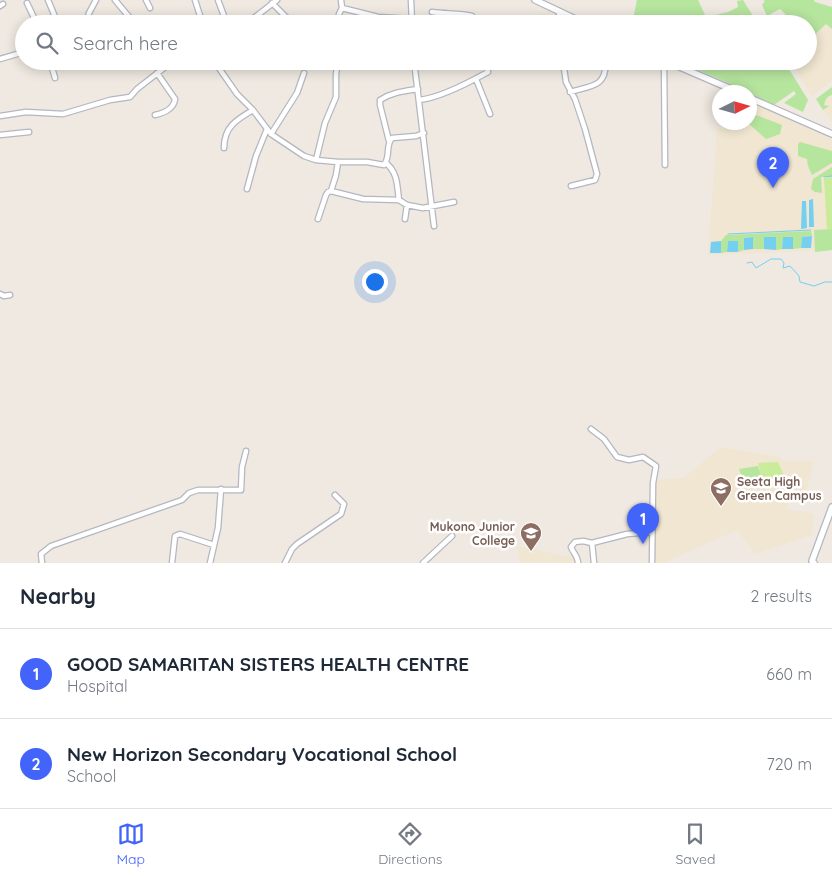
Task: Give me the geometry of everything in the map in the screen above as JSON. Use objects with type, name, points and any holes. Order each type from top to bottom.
[{"type":"street","points":[[48,0],[54,15]]},
{"type":"street","points":[[88,15],[96,0]]},
{"type":"street","points":[[115,0],[128,15]]},
{"type":"street","points":[[146,0],[150,8]]},
{"type":"street","points":[[194,0],[199,15]]},
{"type":"street","points":[[218,0],[224,15]]},
{"type":"street","points":[[257,15],[277,0]]},
{"type":"street","points":[[339,15],[342,8],[341,0]]},
{"type":"street","points":[[411,0],[412,15]]},
{"type":"street","points":[[535,0],[567,15]]},
{"type":"street","points":[[27,3],[33,15]]},
{"type":"street","points":[[272,3],[285,15]]},
{"type":"street","points":[[342,8],[370,15]]},
{"type":"street","points":[[559,11],[559,15]]},
{"type":"street","points":[[432,12],[468,15]]},
{"type":"street","points":[[0,59],[15,55]]},
{"type":"street","points":[[53,70],[55,78]]},
{"type":"street","points":[[0,116],[26,112],[63,114],[110,100],[130,97],[137,88],[161,70]]},
{"type":"street","points":[[220,70],[237,94],[271,134],[304,156],[316,160],[338,162],[367,162],[384,165],[386,163]]},
{"type":"street","points":[[316,160],[325,123],[336,97],[337,70]]},
{"type":"street","points":[[415,70],[434,226]]},
{"type":"street","points":[[420,100],[432,99],[476,79],[488,72],[487,70]]},
{"type":"street","points":[[564,70],[566,82],[575,99],[585,129],[597,174],[595,180],[571,186]]},
{"type":"street","points":[[570,92],[601,81],[605,76],[605,70]]},
{"type":"street","points":[[665,70],[665,164]]},
{"type":"street","points":[[686,70],[722,85]]},
{"type":"street","points":[[155,116],[170,109],[175,99],[157,73]]},
{"type":"street","points":[[271,134],[296,93],[304,73]]},
{"type":"street","points":[[476,79],[490,114]]},
{"type":"street","points":[[386,163],[390,141],[380,100],[398,92],[418,89]]},
{"type":"street","points":[[757,101],[832,134]]},
{"type":"street","points":[[224,148],[224,136],[235,121],[252,110]]},
{"type":"street","points":[[247,189],[256,156],[267,129]]},
{"type":"street","points":[[0,135],[29,132]]},
{"type":"street","points":[[390,141],[396,137],[416,136],[424,133]]},
{"type":"street","points":[[318,219],[326,195],[331,191],[338,162]]},
{"type":"street","points":[[386,163],[393,169],[396,175],[399,200]]},
{"type":"street","points":[[331,191],[363,199],[399,200],[407,205],[423,208],[454,202]]},
{"type":"street","points":[[404,219],[407,205]]},
{"type":"street","points":[[0,294],[4,296],[10,295]]},
{"type":"street","points":[[591,429],[604,439],[617,457],[629,460],[643,457],[656,466],[653,483],[652,563]]},
{"type":"street","points":[[42,563],[41,554],[51,546],[182,500],[194,491],[241,490],[242,467],[246,451]]},
{"type":"street","points":[[210,563],[218,528],[221,489]]},
{"type":"street","points":[[285,563],[292,549],[297,544],[341,514],[344,504],[335,495]]},
{"type":"street","points":[[811,562],[832,507]]},
{"type":"street","points":[[827,520],[832,526]]},
{"type":"street","points":[[578,563],[577,556],[572,552],[571,547],[579,541],[592,542],[627,534],[652,532]]},
{"type":"street","points":[[172,563],[175,536],[180,534],[214,545]]},
{"type":"street","points":[[423,563],[452,536]]},
{"type":"street","points":[[592,542],[594,563]]},
{"type":"shaded area","points":[[826,24],[832,29],[832,80],[812,96],[796,70],[817,70],[817,32]]},
{"type":"shaded area","points":[[832,87],[832,122],[831,122],[816,99]]},
{"type":"shaded area","points":[[757,103],[832,138],[832,250],[708,255],[717,130],[757,130]]},
{"type":"shaded area","name":"Seeta High Green Campus","points":[[721,447],[780,457],[785,462],[814,461],[806,493],[785,487],[788,510],[813,514],[812,535],[755,554],[737,530],[663,563],[654,563],[655,480],[684,478]]},
{"type":"shaded area","name":"Mukono Junior College","points":[[516,546],[575,558],[573,563],[521,563]]},
{"type":"green space","points":[[637,0],[698,0],[705,15],[634,15]]},
{"type":"green space","points":[[743,0],[752,15],[715,15],[738,7],[737,1]]},
{"type":"green space","points":[[763,0],[814,0],[815,2],[832,7],[832,29],[826,24],[817,32],[817,15],[786,15],[780,9],[767,15],[762,5],[765,1]]},
{"type":"green space","points":[[697,70],[790,70],[808,100],[803,112],[784,103],[796,94],[794,91],[774,105],[757,97],[757,85],[732,85]]},
{"type":"green space","points":[[832,87],[832,95],[826,98],[824,105],[829,106],[823,110],[816,99]]},
{"type":"green space","points":[[757,115],[782,125],[780,134],[766,139],[756,130]]},
{"type":"green space","points":[[800,142],[832,151],[832,163],[812,175],[807,159],[798,156],[798,144]]},
{"type":"green space","points":[[832,167],[832,177],[821,177],[822,193],[811,189],[813,179]]},
{"type":"green space","points":[[832,177],[832,229],[827,230],[824,178]]},
{"type":"green space","points":[[832,229],[832,250],[815,252],[814,230]]},
{"type":"green space","points":[[811,231],[812,236],[802,237],[801,248],[793,249],[793,237],[783,237],[782,249],[776,250],[776,237],[764,237],[764,249],[753,249],[753,237],[744,238],[744,250],[738,252],[738,241],[728,241],[727,252],[721,253],[721,241],[726,235]]},
{"type":"green space","points":[[778,462],[785,478],[763,480],[758,463]]},
{"type":"green space","points":[[758,466],[763,480],[745,486],[739,469]]},
{"type":"water","points":[[813,199],[814,227],[809,227],[809,200]]},
{"type":"water","points":[[802,201],[806,201],[807,228],[801,229]]},
{"type":"water","points":[[812,236],[811,248],[801,248],[802,237]]},
{"type":"water","points":[[753,237],[753,249],[744,250],[744,238]]},
{"type":"water","points":[[764,237],[776,237],[776,250],[764,249]]},
{"type":"water","points":[[783,237],[793,237],[793,249],[782,249]]},
{"type":"water","points":[[721,241],[721,253],[710,253],[711,242]]},
{"type":"water","points":[[728,241],[738,241],[738,252],[727,252]]},
{"type":"waterway","points":[[824,177],[832,176]]},
{"type":"waterway","points":[[728,234],[811,230]]},
{"type":"waterway","points":[[747,263],[752,262],[756,268],[771,259],[781,259],[784,263],[783,268],[790,266],[799,276],[800,282],[814,286],[825,282],[832,282]]},
{"type":"place","name":"New Horizon Secondary Vocational School","points":[[773,188]]},
{"type":"place","name":"Seeta High Green Campus","points":[[721,507]]},
{"type":"place","name":"GOOD SAMARITAN SISTERS HEALTH CENTRE","points":[[643,544]]},
{"type":"place","name":"Mukono Junior College","points":[[531,552]]}]
